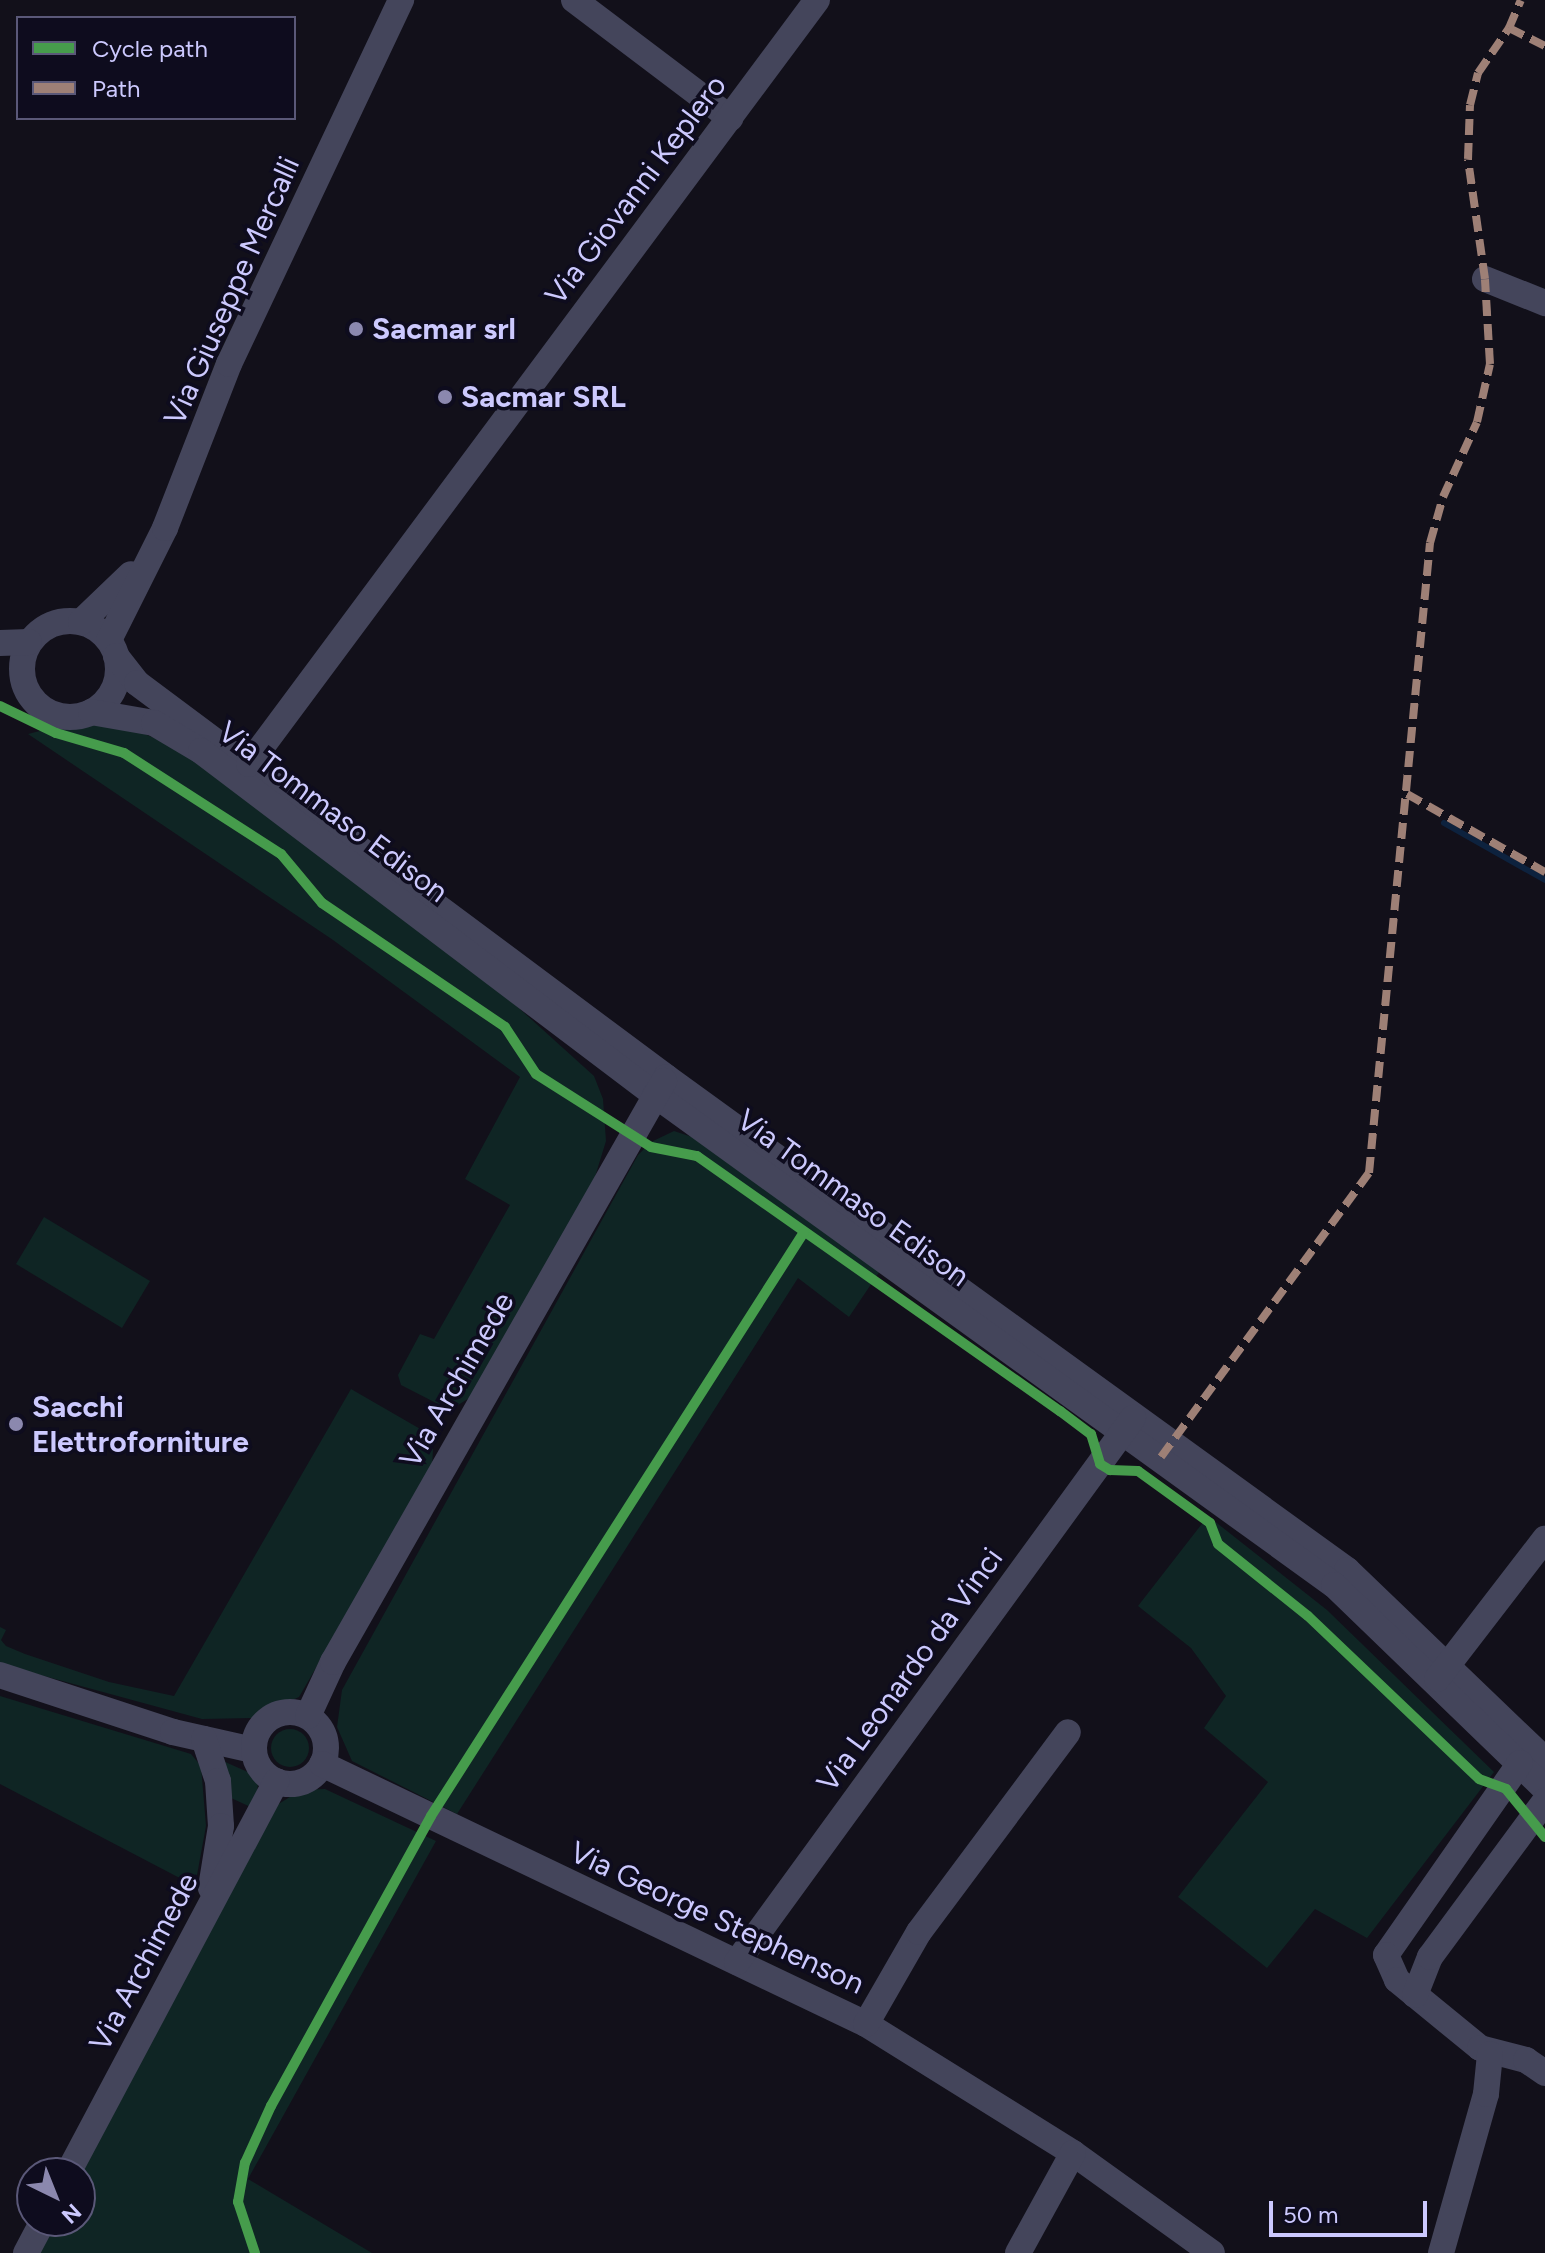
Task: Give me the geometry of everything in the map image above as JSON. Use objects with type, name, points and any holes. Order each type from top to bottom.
[{"type":"street","name":"Via Giuseppe Mercalli","points":[[112,648],[143,564],[165,528],[229,364],[401,0]]},
{"type":"street","points":[[574,0],[730,118]]},
{"type":"street","name":"Via Giovanni Keplero","points":[[249,764],[817,0]]},
{"type":"street","points":[[1485,279],[1545,303]]},
{"type":"street","name":"Via Giuseppe Mercalli","points":[[81,622],[143,564]]},
{"type":"street","points":[[81,622],[112,648],[116,682],[91,712],[76,716],[46,711],[11,672],[29,642],[52,624],[81,622]]},
{"type":"street","points":[[0,643],[29,642]]},
{"type":"street","name":"Via Tommaso Edison","points":[[112,648],[137,683],[249,764],[660,1086]]},
{"type":"street","name":"Via Tommaso Edison","points":[[91,712],[154,723],[201,751],[1129,1423],[1441,1674],[1532,1762],[1545,1789]]},
{"type":"street","name":"Via Archimede","points":[[308,1716],[333,1662],[660,1086]]},
{"type":"street","name":"Via Leonardo da Vinci","points":[[737,1962],[1129,1423]]},
{"type":"street","points":[[1441,1674],[1545,1539]]},
{"type":"street","points":[[0,1675],[204,1739],[253,1750]]},
{"type":"street","points":[[286,1711],[308,1716],[326,1743],[322,1764],[297,1783],[276,1781],[260,1769],[253,1750],[266,1720],[286,1711]]},
{"type":"street","points":[[866,2024],[919,1932],[1068,1732]]},
{"type":"street","points":[[204,1739],[218,1781],[221,1826],[204,1916]]},
{"type":"street","points":[[1532,1762],[1488,1814],[1386,1955],[1390,1971],[1415,1995],[1490,2054],[1526,2060],[1545,2073]]},
{"type":"street","name":"Via George Stephenson","points":[[322,1764],[866,2024],[1073,2153],[1212,2253]]},
{"type":"street","name":"Via Archimede","points":[[76,2157],[276,1781]]},
{"type":"street","points":[[1415,1995],[1430,1957],[1545,1801]]},
{"type":"street","points":[[1488,1814],[1502,1814],[1512,1822],[1517,1841]]},
{"type":"street","points":[[1441,2253],[1486,2094],[1490,2054]]},
{"type":"street","points":[[1018,2253],[1073,2153]]},
{"type":"green space","points":[[119,723],[192,754],[490,982],[594,1076],[603,1099],[606,1141],[594,1180],[471,1397],[458,1405],[440,1405],[401,1385],[398,1375],[420,1334],[434,1339],[510,1205],[465,1179],[520,1077],[333,940],[28,734],[55,727]]},
{"type":"green space","points":[[674,1131],[701,1140],[882,1268],[849,1317],[798,1278],[457,1814],[352,1761],[337,1727],[342,1690],[638,1155],[651,1142]]},
{"type":"green space","points":[[44,1217],[150,1281],[122,1328],[16,1264]]},
{"type":"green space","points":[[351,1389],[422,1430],[433,1449],[432,1468],[299,1697],[252,1718],[202,1719],[0,1664],[0,1627],[6,1630],[1,1640],[6,1646],[25,1654],[109,1682],[174,1696]]},
{"type":"green space","points":[[1208,1516],[1327,1610],[1494,1772],[1367,1938],[1315,1909],[1267,1968],[1178,1897],[1268,1782],[1204,1728],[1226,1696],[1191,1648],[1138,1606]]},
{"type":"green space","points":[[0,1696],[191,1754],[201,1766],[206,1826],[195,1886],[0,1784]]},
{"type":"green space","points":[[290,1729],[303,1735],[309,1748],[303,1761],[290,1767],[277,1761],[271,1748],[277,1735]]},
{"type":"green space","points":[[223,1761],[250,1773],[258,1784],[255,1809],[231,1798]]},
{"type":"green space","points":[[325,1789],[436,1841],[248,2179],[372,2253],[33,2253],[42,2237],[96,2237],[96,2157],[89,2157],[277,1805],[301,1790]]},
{"type":"waterway","points":[[1444,823],[1545,880]]},
{"type":"marked path","points":[[1509,28],[1521,0]]},
{"type":"marked path","points":[[1161,1457],[1369,1173],[1430,543],[1443,497],[1477,422],[1490,364],[1485,279],[1468,159],[1470,105],[1478,73],[1509,28],[1545,46]]},
{"type":"marked path","points":[[1407,794],[1545,872]]},
{"type":"cycle path","points":[[0,706],[56,733],[124,753],[281,854],[322,903],[505,1027],[536,1074],[651,1147],[697,1156],[1060,1411],[1091,1434],[1100,1464],[1110,1470],[1138,1471],[1210,1523],[1218,1544],[1308,1616],[1479,1779],[1506,1789],[1545,1837]]},
{"type":"cycle path","points":[[255,2253],[238,2202],[245,2163],[271,2106],[431,1816],[804,1232]]},
{"type":"place","name":"Sacmar srl","points":[[356,329]]},
{"type":"place","name":"Sacmar SRL","points":[[445,397]]},
{"type":"place","name":"Sacchi Elettroforniture","points":[[16,1424]]}]
